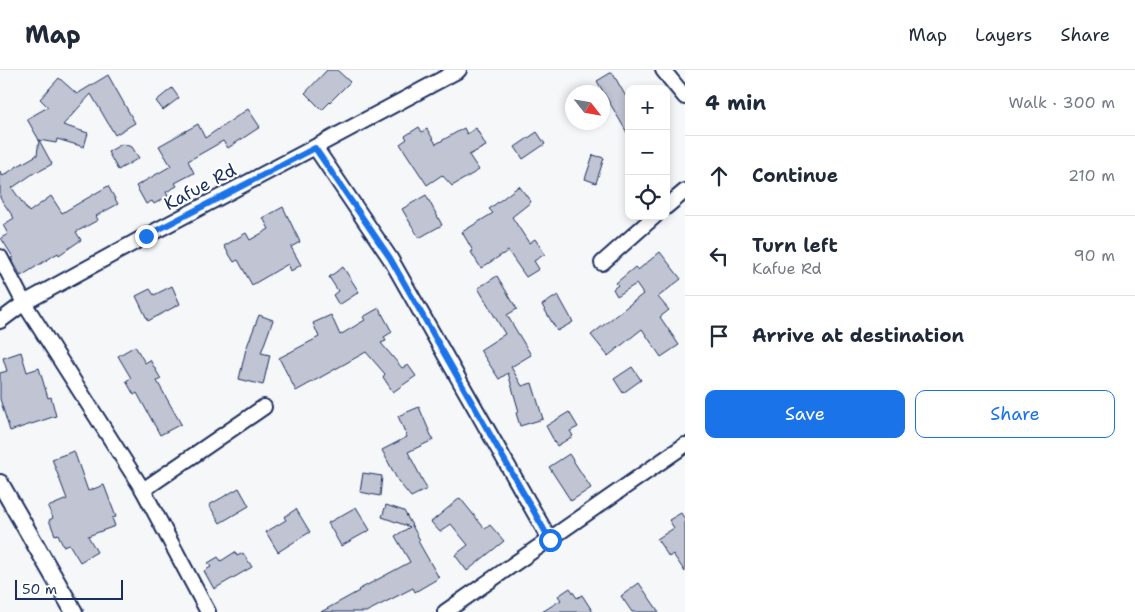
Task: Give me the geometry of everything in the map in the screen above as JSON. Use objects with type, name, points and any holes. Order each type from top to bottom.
[{"type":"street","name":"Kafue Rd","points":[[0,321],[24,302],[459,70]]},
{"type":"street","points":[[663,70],[685,97]]},
{"type":"street","points":[[315,148],[390,258],[550,540]]},
{"type":"street","points":[[670,203],[685,190]]},
{"type":"street","points":[[602,263],[651,220]]},
{"type":"street","points":[[0,257],[24,302],[142,490],[208,612]]},
{"type":"street","points":[[142,490],[264,407]]},
{"type":"street","points":[[445,612],[685,445]]},
{"type":"street","points":[[0,483],[74,612]]},
{"type":"building","points":[[327,70],[337,70],[350,82],[322,110],[305,93]]},
{"type":"building","points":[[612,72],[625,95],[625,129],[610,103],[610,85],[599,85],[597,81]]},
{"type":"building","points":[[108,75],[135,123],[115,135],[91,94],[63,125],[88,133],[84,147],[57,139],[56,143],[39,140],[27,119],[48,107],[40,99],[59,78],[77,94]]},
{"type":"building","points":[[172,88],[179,98],[163,110],[156,101]]},
{"type":"building","points":[[248,109],[260,127],[228,148],[223,141],[188,161],[194,173],[175,183],[177,186],[166,192],[168,196],[154,204],[152,201],[146,204],[136,186],[171,166],[159,146],[198,124],[205,138]]},
{"type":"building","points":[[419,127],[422,132],[427,129],[436,144],[464,128],[467,134],[476,128],[486,146],[469,155],[479,170],[452,186],[442,175],[427,185],[400,144],[407,139],[405,136]]},
{"type":"building","points":[[537,132],[545,144],[523,159],[515,147]]},
{"type":"building","points":[[39,140],[52,164],[37,171],[12,188],[29,212],[51,196],[62,213],[108,186],[118,204],[96,216],[98,220],[76,232],[81,240],[59,255],[58,253],[21,276],[11,258],[13,257],[1,238],[8,234],[3,225],[14,218],[0,198],[0,171],[3,176],[37,155]]},
{"type":"building","points":[[122,144],[132,147],[139,158],[118,170],[108,152]]},
{"type":"building","points":[[593,155],[604,158],[596,183],[585,179]]},
{"type":"building","points":[[519,186],[531,202],[512,217],[529,243],[535,239],[545,254],[534,261],[539,269],[526,277],[508,251],[481,268],[462,232],[493,213],[489,209]]},
{"type":"building","points":[[426,195],[442,225],[419,238],[402,209]]},
{"type":"building","points":[[283,207],[300,242],[291,247],[301,265],[291,271],[288,264],[252,285],[238,260],[234,262],[224,246],[246,233],[250,240],[269,229],[263,218]]},
{"type":"building","points":[[660,252],[681,279],[658,297],[669,310],[660,317],[679,345],[661,357],[642,329],[608,356],[591,335],[643,294],[636,284],[617,296],[613,289],[618,285],[616,283],[635,267],[638,270]]},
{"type":"building","points":[[343,267],[359,292],[339,305],[333,295],[338,291],[329,277]]},
{"type":"building","points":[[497,276],[517,309],[507,315],[531,355],[511,367],[522,386],[532,383],[543,419],[520,426],[516,413],[519,412],[508,373],[499,379],[480,350],[505,334],[478,288]]},
{"type":"building","points":[[172,286],[180,304],[148,321],[136,296],[150,289],[154,295]]},
{"type":"building","points":[[558,295],[573,322],[557,331],[542,305]]},
{"type":"building","points":[[379,308],[392,332],[384,337],[386,341],[381,343],[402,368],[408,365],[416,376],[393,392],[383,377],[385,374],[366,352],[296,391],[279,358],[319,337],[313,323],[331,315],[340,335],[365,320],[363,317]]},
{"type":"building","points":[[259,315],[273,320],[261,353],[270,355],[263,385],[239,379],[246,349]]},
{"type":"building","points":[[135,346],[145,363],[150,360],[161,379],[157,381],[181,424],[160,435],[137,393],[134,395],[126,381],[131,378],[118,356]]},
{"type":"building","points":[[21,352],[27,372],[39,368],[48,398],[51,397],[56,416],[10,431],[0,399],[0,373],[7,371],[3,358]]},
{"type":"building","points":[[632,367],[641,380],[623,393],[614,379]]},
{"type":"building","points":[[419,407],[433,440],[408,452],[427,489],[411,497],[398,481],[382,450],[407,437],[398,416]]},
{"type":"building","points":[[569,412],[578,427],[570,431],[573,436],[557,446],[546,426]]},
{"type":"building","points":[[74,451],[88,491],[104,485],[116,517],[112,518],[115,526],[88,536],[97,552],[80,562],[69,544],[63,546],[58,534],[55,535],[49,520],[53,518],[48,507],[67,499],[52,459]]},
{"type":"building","points":[[569,454],[591,488],[571,501],[549,467]]},
{"type":"building","points":[[363,473],[382,476],[380,496],[360,492]]},
{"type":"building","points":[[239,488],[249,506],[220,523],[209,505]]},
{"type":"building","points":[[460,498],[485,529],[490,525],[504,541],[467,571],[455,555],[468,545],[451,524],[440,532],[431,522]]},
{"type":"building","points":[[386,505],[404,511],[439,578],[415,592],[413,588],[366,612],[321,612],[410,562],[395,536],[410,527],[382,517]]},
{"type":"building","points":[[356,507],[370,530],[341,546],[328,523]]},
{"type":"building","points":[[296,509],[310,532],[278,552],[266,532],[286,520],[284,517]]},
{"type":"building","points":[[681,513],[685,519],[685,572],[673,554],[669,557],[657,539],[674,528],[669,520]]},
{"type":"building","points":[[235,552],[237,556],[243,553],[252,567],[214,589],[204,571],[211,567],[208,563],[218,557],[221,561]]},
{"type":"building","points":[[639,583],[659,612],[632,612],[621,596]]},
{"type":"building","points":[[570,588],[577,598],[582,595],[593,612],[542,612],[561,600],[558,596]]},
{"type":"route","points":[[146,236],[315,148],[390,258],[550,540]]}]
